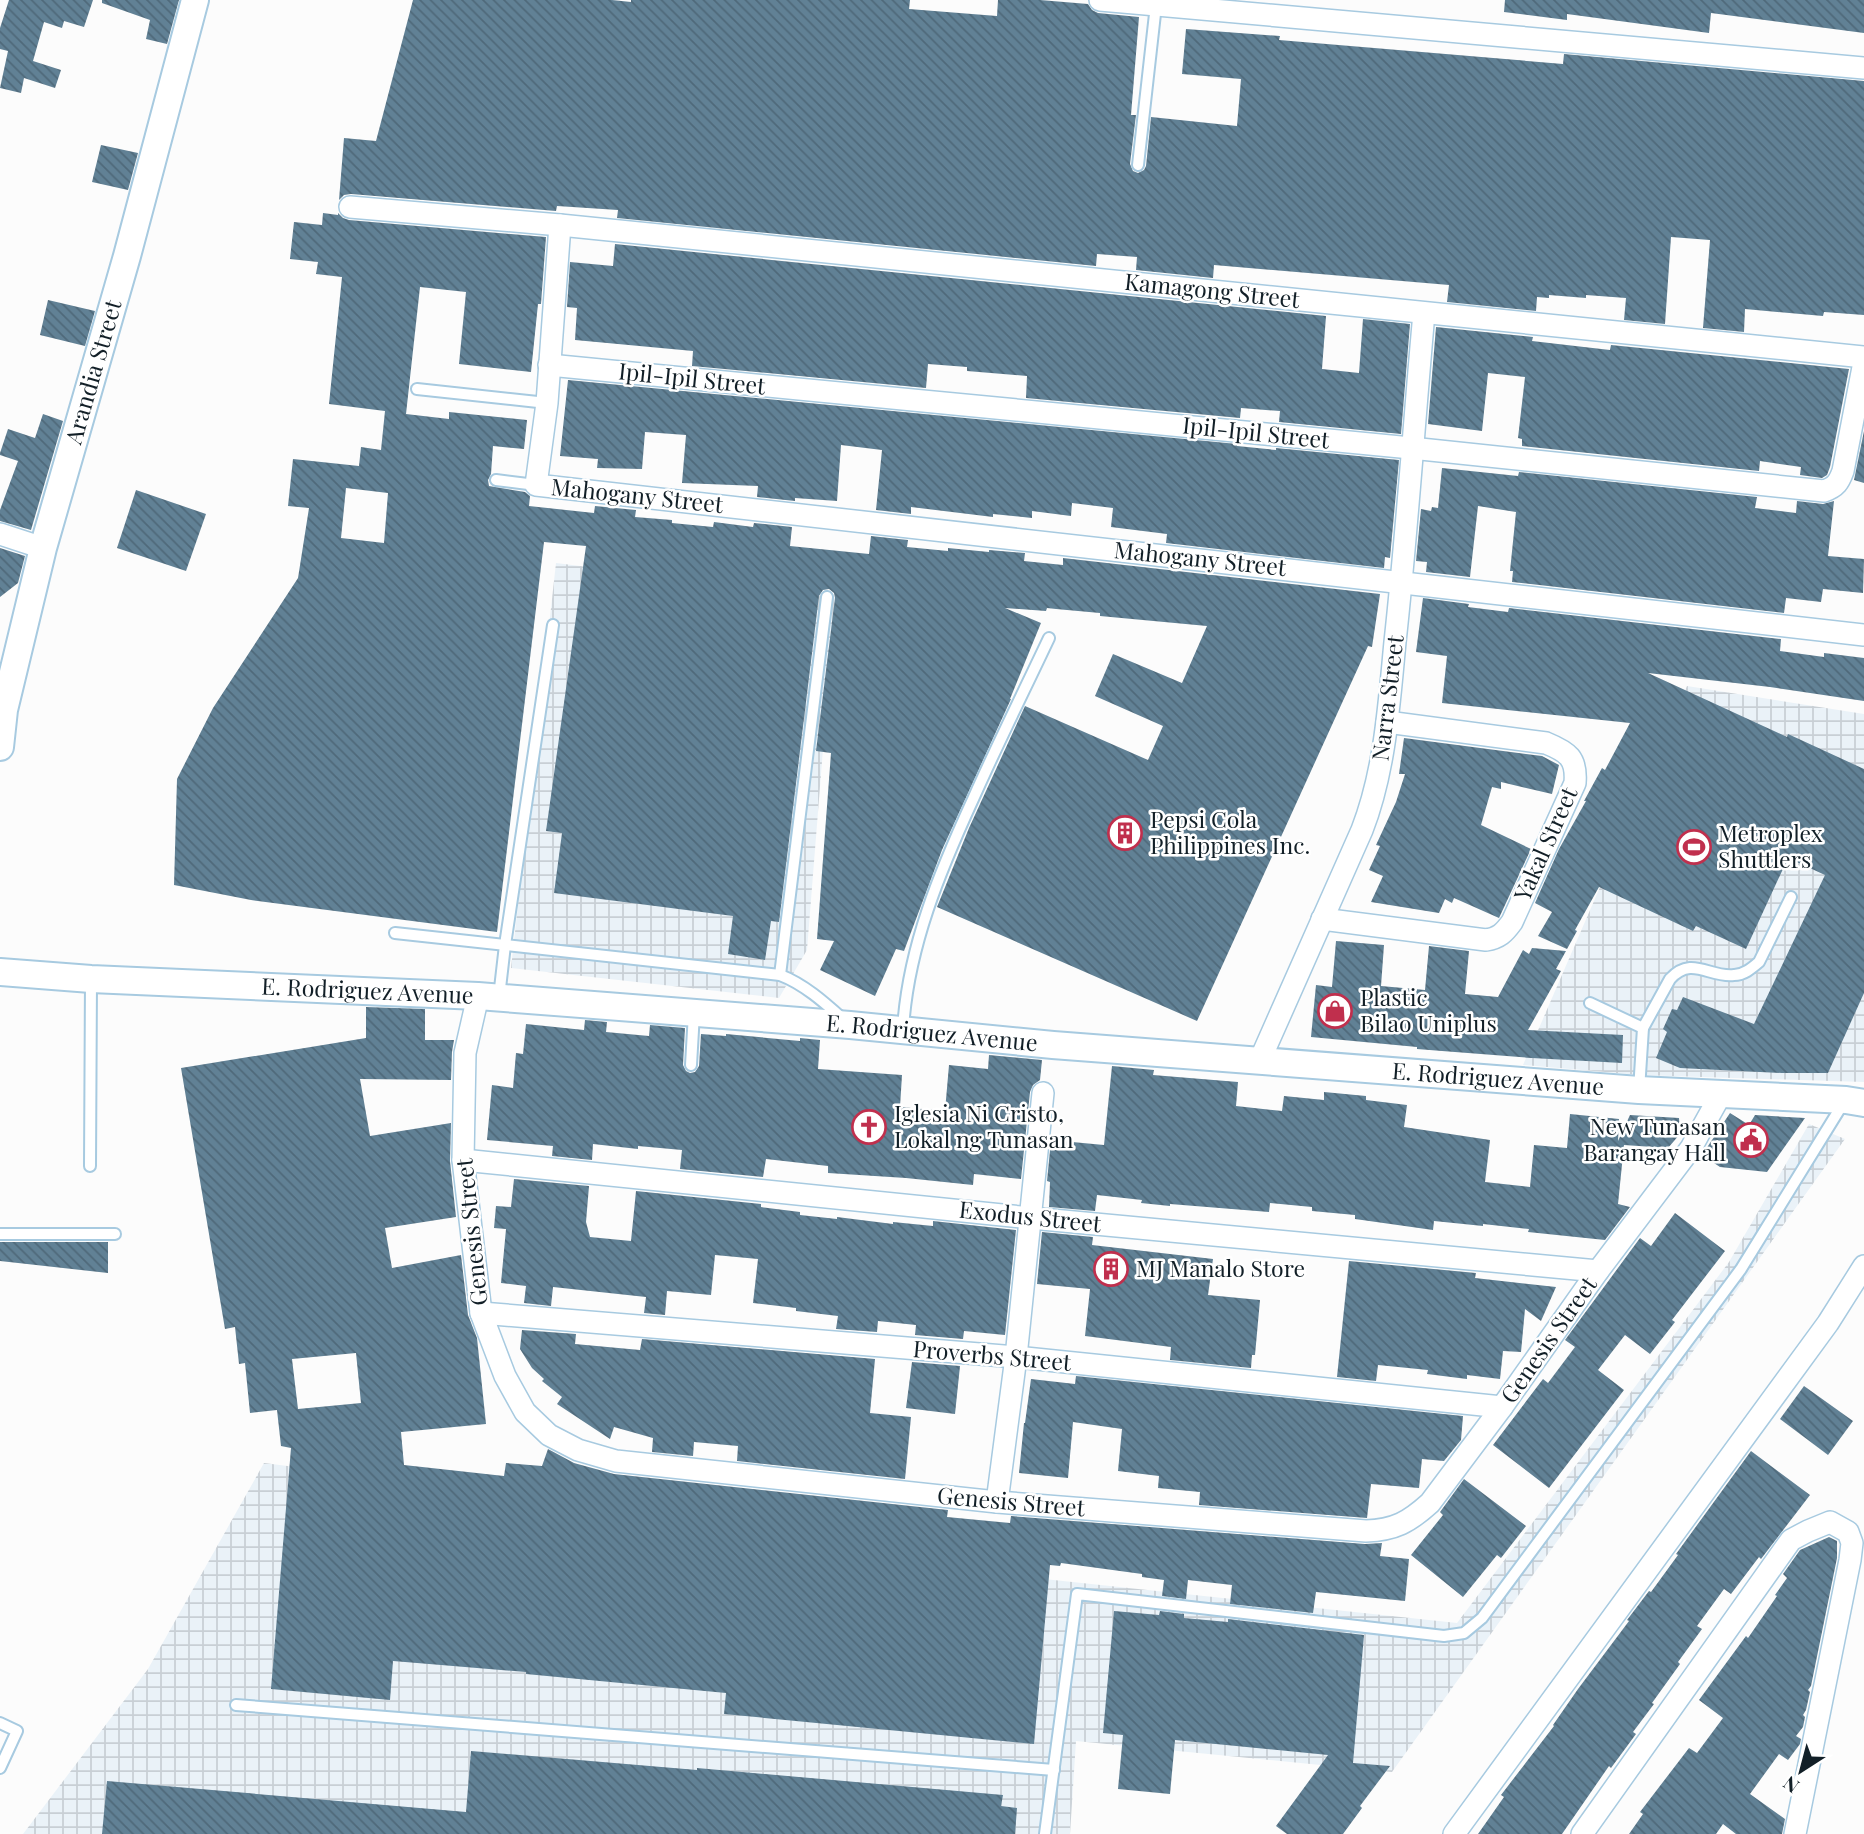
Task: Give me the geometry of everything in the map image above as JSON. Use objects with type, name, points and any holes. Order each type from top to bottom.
[{"type":"street","name":"Arandia Street","points":[[0,747],[4,710],[43,548],[127,256],[195,0]]},
{"type":"street","points":[[1100,0],[1156,5],[1217,5],[1864,68]]},
{"type":"street","name":"Kamagong Street","points":[[350,207],[560,225],[1864,357]]},
{"type":"street","points":[[536,485],[547,402],[560,225]]},
{"type":"street","name":"Narra Street","points":[[1260,1060],[1370,808],[1387,722],[1402,582],[1424,313]]},
{"type":"street","name":"Ipil-Ipil Street","points":[[549,365],[1824,491],[1834,488],[1843,471],[1864,362]]},
{"type":"street","name":"Mahogany Street","points":[[536,485],[1864,635]]},
{"type":"street","points":[[0,534],[43,548]]},
{"type":"street","name":"Yakal Street","points":[[1322,919],[1474,939],[1497,938],[1512,922],[1575,783],[1576,769],[1571,757],[1546,743],[1387,722]]},
{"type":"street","name":"E. Rodriguez Avenue","points":[[0,972],[91,979],[488,997],[903,1029],[1053,1045],[1639,1090],[1855,1102]]},
{"type":"street","name":"Genesis Street","points":[[488,997],[465,1053],[463,1160],[481,1313],[505,1376],[525,1412],[549,1435],[578,1450],[616,1461],[997,1502],[1366,1531],[1384,1530],[1418,1515],[1430,1503],[1502,1407],[1598,1271],[1691,1148],[1721,1094]]},
{"type":"street","points":[[997,1502],[1016,1357],[1043,1093]]},
{"type":"street","name":"Exodus Street","points":[[463,1160],[1031,1218],[1598,1271]]},
{"type":"street","points":[[1454,1834],[1820,1334],[1864,1266]]},
{"type":"street","name":"Proverbs Street","points":[[481,1313],[1016,1357],[1502,1407]]},
{"type":"street","points":[[1582,1834],[1791,1541],[1830,1522],[1848,1532],[1852,1543],[1796,1834]]},
{"type":"lane","points":[[1138,165],[1156,5]]},
{"type":"lane","points":[[417,388],[547,402]]},
{"type":"lane","points":[[496,480],[536,485]]},
{"type":"lane","points":[[780,975],[828,597]]},
{"type":"lane","points":[[488,997],[505,945],[552,625]]},
{"type":"lane","points":[[903,1029],[915,949],[933,893],[998,744],[1049,638]]},
{"type":"lane","points":[[1639,1090],[1643,1028],[1670,979],[1682,970],[1696,968],[1734,975],[1752,969],[1759,962],[1791,897]]},
{"type":"lane","points":[[395,933],[780,975],[825,1003],[850,1025]]},
{"type":"lane","points":[[90,1166],[91,979]]},
{"type":"lane","points":[[1590,1003],[1643,1028]]},
{"type":"lane","points":[[691,1065],[694,1013]]},
{"type":"lane","points":[[1045,1834],[1077,1594],[1444,1636],[1464,1633],[1482,1618],[1741,1269],[1855,1102]]},
{"type":"lane","points":[[0,1234],[115,1234]]},
{"type":"lane","points":[[236,1705],[1054,1770]]},
{"type":"lane","points":[[0,1723],[17,1731],[0,1768]]},
{"type":"shaded area","points":[[556,563],[835,598],[807,950],[779,998],[511,968]]},
{"type":"shaded area","points":[[1687,686],[1864,714],[1864,1082],[1640,1075],[1523,1065]]},
{"type":"shaded area","points":[[1809,1124],[1845,1139],[1392,1772],[1076,1741],[1070,1834],[23,1834],[148,1669],[264,1463],[413,1482],[857,1559],[1457,1623],[1729,1262]]},
{"type":"building","points":[[9,0],[93,0],[84,27],[64,21],[62,28],[44,22],[33,61],[61,70],[55,88],[24,78],[21,93],[0,88],[8,51],[0,49],[0,28]]},
{"type":"building","points":[[102,0],[179,0],[167,44],[146,39],[150,20],[102,3]]},
{"type":"building","points":[[413,0],[910,0],[909,9],[997,16],[998,0],[1088,4],[1098,13],[1139,17],[1131,115],[1136,115],[1130,164],[1133,171],[1138,173],[1146,166],[1151,117],[1237,126],[1241,79],[1182,74],[1186,29],[1280,36],[1279,40],[1563,64],[1564,54],[1864,81],[1864,315],[1824,312],[1823,316],[1745,309],[1744,332],[1703,328],[1710,240],[1671,237],[1665,324],[1624,320],[1626,298],[1549,295],[1549,298],[1537,297],[1536,311],[1447,302],[1449,285],[1214,265],[1213,278],[1136,270],[1137,257],[1097,254],[1096,266],[617,218],[618,210],[557,206],[556,211],[351,194],[344,195],[339,200],[344,138],[376,141]]},
{"type":"building","points":[[1505,0],[1864,0],[1864,33],[1711,13],[1709,33],[1567,14],[1567,20],[1504,12]]},
{"type":"building","points":[[101,145],[138,153],[128,190],[92,182]]},
{"type":"building","points":[[323,213],[338,213],[349,220],[546,237],[541,304],[538,304],[531,372],[459,364],[466,292],[420,287],[406,414],[449,419],[449,412],[527,420],[524,449],[493,446],[488,480],[489,486],[525,492],[530,496],[529,506],[594,513],[595,506],[636,510],[635,517],[713,527],[714,522],[753,527],[754,523],[792,527],[790,546],[869,554],[871,536],[908,540],[907,547],[1025,553],[1024,561],[1063,565],[1063,558],[1380,594],[1372,647],[1368,646],[1197,1021],[937,907],[969,828],[1025,706],[1148,760],[1163,726],[1095,696],[1113,654],[1182,683],[1207,626],[1047,608],[1046,611],[1005,608],[1041,623],[1011,699],[942,850],[904,951],[896,949],[875,996],[820,970],[834,941],[817,939],[831,753],[816,751],[835,598],[829,589],[823,590],[819,596],[779,922],[771,921],[765,960],[728,954],[733,916],[554,893],[562,833],[546,831],[586,546],[544,542],[497,932],[251,900],[174,885],[177,779],[213,708],[298,578],[309,508],[288,506],[293,459],[359,466],[361,447],[381,450],[385,411],[329,404],[342,277],[316,274],[318,262],[290,259],[294,222],[322,225]],"holes":[[[346,488],[388,493],[384,543],[341,538]]]},
{"type":"building","points":[[615,244],[1326,316],[1322,369],[1359,373],[1363,319],[1410,324],[1401,434],[1279,422],[1280,411],[1241,408],[1240,418],[1026,398],[1027,376],[967,371],[967,367],[928,364],[926,388],[692,366],[693,351],[575,340],[577,308],[567,307],[570,262],[613,266]]},
{"type":"building","points":[[48,300],[95,311],[85,346],[40,335]]},
{"type":"building","points":[[1436,327],[1533,337],[1532,341],[1610,350],[1611,345],[1849,369],[1830,467],[1827,475],[1822,478],[1800,475],[1801,467],[1760,461],[1759,471],[1522,446],[1522,439],[1518,438],[1525,377],[1488,373],[1482,431],[1428,424]]},
{"type":"building","points":[[568,380],[1399,460],[1390,558],[1385,557],[1384,568],[1166,543],[1167,534],[1111,527],[1113,508],[1072,503],[1071,516],[1032,511],[1032,518],[993,514],[993,517],[911,507],[911,514],[876,510],[882,450],[841,445],[837,501],[757,497],[758,486],[682,483],[686,435],[645,432],[642,469],[597,468],[598,459],[560,456]]},
{"type":"building","points":[[43,414],[63,421],[31,530],[0,521],[0,510],[18,461],[0,453],[8,429],[35,438]]},
{"type":"building","points":[[1864,431],[1864,483],[1854,480]]},
{"type":"building","points":[[1442,468],[1518,476],[1519,472],[1757,497],[1755,508],[1796,513],[1797,501],[1823,504],[1834,501],[1828,556],[1864,559],[1863,593],[1823,589],[1821,602],[1786,598],[1784,613],[1512,582],[1513,571],[1510,571],[1516,512],[1478,506],[1470,577],[1426,572],[1427,562],[1416,561],[1421,509],[1431,511],[1432,507],[1438,508]]},
{"type":"building","points":[[136,490],[206,514],[186,571],[117,548]]},
{"type":"building","points":[[0,548],[25,556],[18,583],[0,597]]},
{"type":"building","points":[[1423,598],[1508,612],[1509,608],[1781,639],[1780,651],[1824,657],[1824,653],[1864,658],[1864,701],[1648,673],[1864,769],[1864,993],[1828,1073],[1680,1068],[1656,1058],[1667,1032],[1663,1029],[1672,1009],[1677,1010],[1683,997],[1754,1024],[1825,875],[1788,858],[1746,949],[1696,926],[1693,931],[1599,887],[1567,949],[1538,936],[1552,912],[1535,903],[1584,801],[1602,768],[1605,770],[1630,723],[1442,703],[1447,656],[1416,652]]},
{"type":"building","points":[[1404,738],[1542,756],[1559,765],[1552,794],[1501,782],[1501,789],[1492,787],[1481,825],[1531,849],[1499,918],[1454,898],[1452,903],[1445,899],[1439,913],[1371,902],[1383,876],[1369,870],[1380,846],[1376,845],[1396,802],[1405,774],[1399,774]]},
{"type":"building","points":[[1336,941],[1384,945],[1381,986],[1425,990],[1429,946],[1469,951],[1465,994],[1498,997],[1523,950],[1529,954],[1532,948],[1566,951],[1556,969],[1561,971],[1528,1030],[1623,1035],[1622,1063],[1417,1049],[1311,1037],[1316,985],[1332,987]]},
{"type":"building","points":[[366,1007],[425,1009],[425,1040],[454,1040],[451,1080],[360,1079],[370,1136],[451,1123],[450,1161],[456,1217],[385,1228],[392,1268],[461,1255],[468,1315],[477,1338],[486,1424],[401,1432],[404,1465],[504,1476],[506,1463],[542,1466],[548,1449],[574,1463],[614,1474],[948,1510],[947,1517],[1010,1523],[1011,1516],[1365,1544],[1382,1543],[1380,1556],[1409,1559],[1405,1601],[1316,1592],[1313,1613],[1230,1604],[1232,1585],[1188,1580],[1186,1599],[1162,1596],[1164,1580],[1142,1577],[1142,1574],[1061,1563],[1060,1566],[1050,1565],[1034,1744],[724,1714],[726,1693],[393,1661],[390,1700],[271,1689],[291,1448],[281,1446],[277,1410],[250,1413],[245,1363],[239,1364],[235,1327],[225,1329],[181,1068],[366,1038]],"holes":[[[356,1353],[361,1403],[298,1409],[292,1359]]]},
{"type":"building","points":[[585,1020],[607,1022],[606,1032],[649,1036],[650,1025],[685,1028],[683,1065],[690,1073],[695,1072],[699,1066],[701,1034],[820,1040],[818,1069],[902,1075],[900,1107],[945,1111],[949,1065],[988,1069],[989,1055],[1042,1060],[1040,1080],[1033,1085],[1030,1092],[1021,1179],[974,1174],[973,1185],[828,1173],[828,1166],[766,1159],[763,1177],[680,1169],[682,1150],[593,1144],[592,1160],[552,1156],[553,1146],[487,1140],[492,1085],[513,1088],[516,1053],[523,1054],[526,1024],[584,1030]]},
{"type":"building","points":[[1112,1066],[1154,1070],[1153,1075],[1238,1082],[1236,1106],[1282,1111],[1284,1096],[1324,1100],[1324,1092],[1366,1096],[1366,1100],[1407,1105],[1404,1127],[1490,1140],[1485,1182],[1530,1187],[1534,1145],[1567,1148],[1570,1114],[1619,1119],[1618,1141],[1630,1115],[1679,1118],[1680,1134],[1668,1148],[1624,1145],[1618,1204],[1630,1207],[1605,1240],[1528,1232],[1529,1229],[1434,1221],[1433,1230],[1355,1219],[1355,1215],[1312,1211],[1312,1207],[1270,1203],[1269,1212],[1170,1206],[1097,1195],[1095,1211],[1049,1207],[1050,1182],[1047,1181],[1051,1140],[1104,1145]]},
{"type":"building","name":"New Tunasan Barangay Hall","points":[[1730,1113],[1749,1125],[1755,1115],[1805,1118],[1767,1172],[1720,1167],[1702,1155]]},
{"type":"building","points":[[514,1179],[589,1186],[586,1222],[590,1237],[631,1241],[636,1191],[761,1204],[761,1207],[800,1212],[800,1215],[837,1219],[933,1226],[933,1221],[1016,1230],[1005,1335],[964,1331],[963,1339],[915,1335],[916,1325],[878,1321],[877,1332],[836,1329],[838,1316],[753,1303],[758,1259],[715,1255],[711,1295],[667,1291],[665,1315],[644,1313],[646,1297],[553,1287],[551,1306],[524,1303],[526,1286],[501,1283],[506,1229],[494,1228],[496,1206],[511,1207]]},
{"type":"building","points":[[1675,1213],[1725,1251],[1672,1320],[1675,1322],[1650,1354],[1625,1335],[1598,1370],[1624,1390],[1549,1488],[1493,1445],[1543,1379],[1548,1383],[1575,1347],[1565,1340],[1640,1238],[1651,1246]]},
{"type":"building","points":[[1042,1232],[1093,1237],[1092,1245],[1213,1259],[1208,1295],[1260,1300],[1255,1355],[1252,1355],[1251,1368],[1170,1360],[1171,1347],[1085,1336],[1090,1289],[1037,1284]]},
{"type":"building","points":[[0,1242],[108,1242],[108,1273],[0,1261]]},
{"type":"building","points":[[1349,1261],[1476,1273],[1475,1278],[1556,1287],[1541,1321],[1525,1309],[1521,1352],[1503,1351],[1500,1379],[1467,1375],[1467,1379],[1427,1374],[1428,1370],[1378,1365],[1376,1381],[1337,1377]]},
{"type":"building","points":[[522,1330],[576,1334],[575,1344],[640,1350],[642,1339],[875,1359],[870,1413],[911,1417],[905,1479],[737,1461],[738,1446],[694,1442],[693,1456],[652,1452],[653,1438],[614,1427],[610,1439],[557,1404],[562,1397],[542,1381],[544,1379],[532,1368],[520,1349]]},
{"type":"building","points":[[912,1362],[960,1366],[955,1414],[906,1408]]},
{"type":"building","points":[[1076,1376],[1463,1416],[1461,1440],[1444,1461],[1422,1459],[1419,1488],[1371,1484],[1367,1518],[1199,1505],[1200,1492],[1158,1488],[1159,1476],[1118,1471],[1122,1429],[1073,1422],[1068,1478],[1019,1473],[1031,1379],[1075,1384]]},
{"type":"building","points":[[1804,1386],[1853,1421],[1828,1455],[1780,1419]]},
{"type":"building","points":[[1751,1451],[1810,1495],[1731,1594],[1724,1589],[1697,1626],[1702,1629],[1633,1732],[1636,1734],[1611,1768],[1609,1766],[1562,1834],[1478,1834],[1504,1797],[1501,1795],[1554,1726],[1629,1621],[1627,1620],[1649,1591],[1651,1592]]},
{"type":"building","points":[[1464,1479],[1526,1526],[1501,1558],[1497,1555],[1463,1597],[1411,1555],[1443,1515],[1440,1512]]},
{"type":"building","points":[[1829,1537],[1837,1541],[1837,1558],[1808,1690],[1810,1692],[1803,1715],[1803,1727],[1796,1736],[1801,1739],[1800,1744],[1788,1760],[1779,1754],[1750,1794],[1785,1819],[1782,1834],[1736,1834],[1723,1824],[1716,1834],[1629,1834],[1643,1814],[1640,1812],[1689,1748],[1697,1753],[1723,1718],[1699,1700],[1777,1596],[1775,1595],[1787,1578],[1783,1574],[1800,1550]]},
{"type":"building","points":[[1114,1611],[1159,1615],[1160,1611],[1184,1614],[1184,1618],[1228,1622],[1228,1619],[1364,1635],[1353,1763],[1390,1766],[1343,1834],[1287,1834],[1276,1826],[1328,1755],[1175,1740],[1170,1794],[1118,1789],[1123,1735],[1103,1733]]},
{"type":"building","points":[[471,1751],[1003,1795],[1001,1806],[1017,1808],[1015,1834],[102,1834],[107,1781],[466,1812]]},
{"type":"place","name":"Pepsi Cola Philippines Inc.","points":[[1125,833]]},
{"type":"place","name":"Metroplex Shuttlers","points":[[1694,847]]},
{"type":"place","name":"Plastic Bilao Uniplus","points":[[1335,1011]]},
{"type":"place","name":"Iglesia Ni Cristo, Lokal ng Tunasan","points":[[869,1127]]},
{"type":"place","name":"New Tunasan Barangay Hall","points":[[1751,1140]]},
{"type":"place","name":"MJ Manalo Store","points":[[1111,1269]]}]
